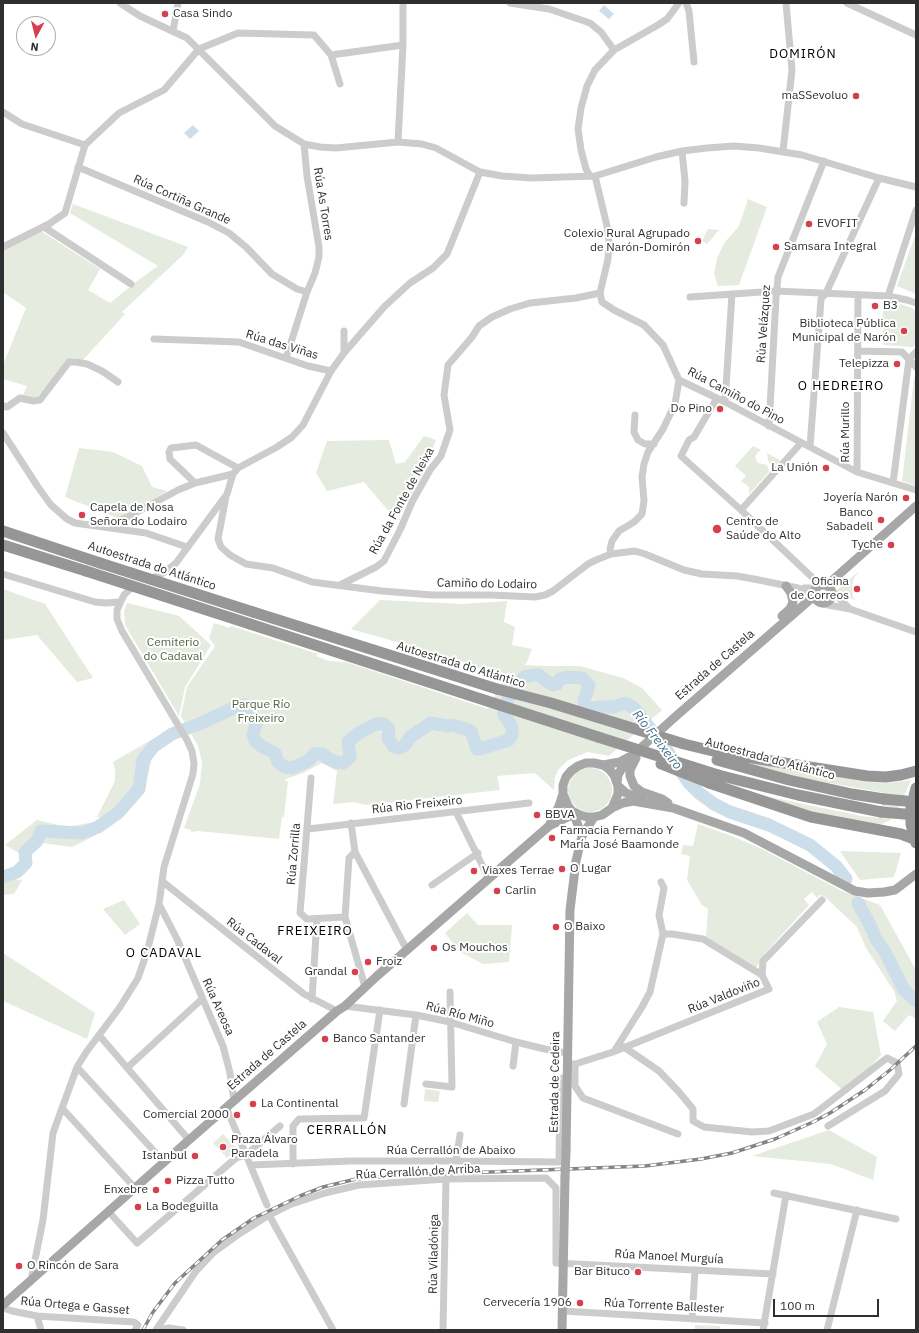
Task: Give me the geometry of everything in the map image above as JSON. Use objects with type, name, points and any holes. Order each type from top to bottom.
[{"type":"highway","name":"Autoestrada do Atlántico","points":[[3,531],[340,641],[719,757],[788,780],[852,794],[916,802]]},
{"type":"highway","name":"Autoestrada do Atlántico","points":[[3,546],[86,571],[718,775],[798,795],[882,812],[916,815]]},
{"type":"highway","points":[[598,737],[709,783],[811,817],[901,834],[915,841]]},
{"type":"highway","points":[[719,757],[866,776],[901,776],[916,771]]},
{"type":"highway","points":[[915,841],[911,824],[911,808],[916,788]]},
{"type":"main road","name":"Estrada de Castela","points":[[634,754],[916,506]]},
{"type":"main road","points":[[774,630],[776,623],[792,605],[792,596],[786,586]]},
{"type":"main road","points":[[821,590],[831,600],[823,604],[817,601],[821,590]]},
{"type":"main road","points":[[642,748],[630,770],[630,776],[634,786],[642,792],[662,799],[673,808]]},
{"type":"main road","points":[[603,765],[620,762],[634,754]]},
{"type":"main road","points":[[612,808],[616,801],[618,775],[634,754]]},
{"type":"main road","points":[[582,836],[577,825],[576,814],[565,800],[563,785],[566,778],[574,768],[586,763],[594,763],[603,765],[609,769],[614,775],[618,784],[626,793],[673,808],[744,834],[856,891],[868,893],[895,890],[914,876],[916,868]]},
{"type":"main road","points":[[549,826],[563,794]]},
{"type":"main road","points":[[549,826],[576,814],[587,817],[602,815],[622,803],[633,801],[654,803]]},
{"type":"main road","name":"Estrada de Cedeira","points":[[562,1330],[568,1075],[571,1064],[568,1053],[570,910],[576,861],[582,836],[594,817]]},
{"type":"main road","points":[[558,821],[566,821],[577,825]]},
{"type":"main road","name":"Estrada de Castela","points":[[3,1306],[226,1107],[549,826]]},
{"type":"street","points":[[120,3],[140,16],[187,38],[275,126],[304,144],[336,148],[398,142],[422,144],[436,148],[480,172],[502,176],[532,178],[592,176],[682,151],[734,146],[783,151],[916,187]]},
{"type":"street","points":[[173,31],[178,3]]},
{"type":"street","points":[[398,142],[403,45],[403,3]]},
{"type":"street","points":[[510,3],[549,9],[590,23],[601,32],[614,50]]},
{"type":"street","points":[[600,293],[608,259],[609,241],[607,226],[592,176],[586,169],[581,150],[578,129],[580,108],[587,86],[596,70],[614,50],[658,25],[667,18],[679,3]]},
{"type":"street","points":[[686,3],[689,11],[694,62]]},
{"type":"street","points":[[783,151],[792,70],[786,3]]},
{"type":"street","points":[[847,3],[860,6],[916,35]]},
{"type":"street","points":[[3,246],[44,226],[64,213],[85,146],[119,113],[164,90],[199,49],[238,33],[314,36],[331,55],[340,84]]},
{"type":"street","points":[[331,55],[403,45]]},
{"type":"street","points":[[3,112],[22,124],[85,146]]},
{"type":"street","name":"Rúa As Torres","points":[[286,358],[319,257],[319,247],[307,176],[304,144]]},
{"type":"street","points":[[682,151],[684,203]]},
{"type":"street","name":"Rúa Velázquez","points":[[769,426],[776,290],[778,277],[824,161]]},
{"type":"street","name":"Rúa Cortiña Grande","points":[[78,167],[229,232],[272,274],[307,292]]},
{"type":"street","points":[[103,526],[126,518],[178,490],[195,483],[235,471],[292,437],[303,425],[332,371],[344,353],[384,308],[410,283],[433,268],[447,254],[480,172]]},
{"type":"street","points":[[810,447],[821,299],[826,293],[879,178]]},
{"type":"street","points":[[888,296],[916,210]]},
{"type":"street","points":[[44,226],[132,284]]},
{"type":"street","points":[[690,297],[776,290],[888,296],[916,303]]},
{"type":"street","name":"Rúa Camiño do Pino","points":[[600,293],[602,302],[614,310],[644,325],[663,344],[679,380],[725,402],[857,472],[916,490]]},
{"type":"street","name":"Rúa da Fonte de Neixa","points":[[340,585],[376,567],[384,560],[400,530],[412,502],[430,470],[441,456],[450,430],[444,395],[448,365],[472,337],[479,326],[492,317],[530,303],[576,298],[600,293]]},
{"type":"street","points":[[725,402],[732,294]]},
{"type":"street","name":"Rúa Murillo","points":[[857,472],[858,295]]},
{"type":"street","points":[[344,331],[344,353]]},
{"type":"street","name":"Rúa das Viñas","points":[[154,339],[238,342],[308,366],[332,371]]},
{"type":"street","points":[[858,351],[902,352],[916,367]]},
{"type":"street","points":[[893,483],[909,359],[916,352]]},
{"type":"street","points":[[3,406],[7,407],[20,398],[33,401],[40,400],[69,362],[87,364],[102,371],[118,382]]},
{"type":"street","points":[[611,554],[610,549],[612,541],[619,531],[634,522],[642,514],[644,501],[642,477],[648,452],[663,429],[675,404],[679,380]]},
{"type":"street","points":[[717,398],[694,437],[689,440],[681,456],[815,580],[821,590],[850,609]]},
{"type":"street","points":[[636,414],[634,432],[638,440],[645,444],[654,444]]},
{"type":"street","points":[[3,433],[38,487],[61,515],[67,519],[75,523],[103,526],[146,534],[187,547]]},
{"type":"street","points":[[741,510],[801,443]]},
{"type":"street","points":[[195,483],[170,459],[169,452],[171,448],[196,445],[235,471]]},
{"type":"street","points":[[31,1280],[43,1220],[53,1133],[77,1067],[120,1007],[138,978],[147,952],[160,904],[164,867],[193,774],[194,764],[192,751],[187,740],[122,632],[117,619],[117,610],[124,595],[129,590],[165,572],[176,563],[227,494],[235,471]]},
{"type":"street","name":"Camiño do Lodairo","points":[[227,494],[218,539],[221,547],[230,555],[246,564],[277,569],[312,582],[382,591],[432,595],[535,597],[549,594],[588,564],[611,554],[635,551],[676,568],[696,573],[737,576],[786,586],[821,590]]},
{"type":"street","points":[[3,574],[95,602],[120,602]]},
{"type":"street","points":[[823,604],[850,609],[916,631]]},
{"type":"street","name":"Rúa Zorrilla","points":[[311,778],[300,913],[307,919],[317,919]]},
{"type":"street","name":"Rúa Rio Freixeiro","points":[[308,829],[529,802]]},
{"type":"street","points":[[456,812],[489,879]]},
{"type":"street","points":[[351,823],[355,852],[407,950]]},
{"type":"street","points":[[355,852],[350,858],[345,917],[365,987]]},
{"type":"street","points":[[432,885],[478,854]]},
{"type":"street","name":"Rúa Cadaval","points":[[162,882],[304,994],[312,999],[340,1008]]},
{"type":"street","points":[[613,1052],[623,1040],[650,992],[663,934],[660,915],[664,888],[661,882]]},
{"type":"street","points":[[762,975],[763,961],[822,900]]},
{"type":"street","name":"Rúa Areosa","points":[[160,904],[177,938],[223,1046],[230,1073],[234,1101]]},
{"type":"street","points":[[312,999],[317,919],[345,917]]},
{"type":"street","name":"Rúa Valdoviño","points":[[571,1064],[613,1052],[769,989],[762,975],[703,939],[663,934]]},
{"type":"street","points":[[426,1084],[452,1087],[450,992]]},
{"type":"street","points":[[127,1068],[202,999]]},
{"type":"street","name":"Rúa Río Miño","points":[[340,1008],[380,1010],[416,1015],[450,1022],[516,1042],[568,1053]]},
{"type":"street","points":[[293,1164],[293,1126],[299,1119],[364,1118],[380,1010]]},
{"type":"street","points":[[404,1104],[416,1015]]},
{"type":"street","points":[[99,1035],[189,1140]]},
{"type":"street","points":[[513,1066],[516,1042]]},
{"type":"street","points":[[624,1047],[659,1071],[680,1092],[692,1109],[693,1121],[704,1127],[752,1132],[769,1131],[814,1114],[887,1058],[897,1063],[899,1074],[885,1091],[828,1126]]},
{"type":"street","points":[[571,1064],[575,1086],[583,1098],[678,1134]]},
{"type":"street","points":[[77,1067],[164,1162]]},
{"type":"street","name":"Rúa Cerrallón de Abaixo","points":[[251,1165],[350,1161],[559,1162],[560,1080],[568,1075]]},
{"type":"street","points":[[226,1107],[267,1205]]},
{"type":"street","points":[[62,1108],[135,1188]]},
{"type":"street","points":[[108,1211],[137,1243],[236,1158],[246,1155],[280,1126]]},
{"type":"street","points":[[456,1161],[460,1134]]},
{"type":"street","name":"Rúa Cerrallón de Arriba","points":[[156,1330],[196,1271],[213,1253],[239,1234],[289,1204],[325,1192],[359,1185],[446,1179],[546,1178],[556,1188],[556,1263],[563,1262]]},
{"type":"street","name":"Rúa Viladóniga","points":[[443,1330],[446,1179]]},
{"type":"street","points":[[774,1193],[896,1219]]},
{"type":"street","points":[[764,1326],[786,1195]]},
{"type":"street","points":[[827,1330],[857,1210]]},
{"type":"street","points":[[269,1215],[333,1330]]},
{"type":"street","name":"Rúa Manoel Murguía","points":[[563,1262],[773,1274]]},
{"type":"street","points":[[692,1319],[695,1270]]},
{"type":"street","name":"Rúa Ortega e Gasset","points":[[3,1306],[12,1311],[37,1316],[134,1322],[137,1328]]},
{"type":"street","name":"Rúa Torrente Ballester","points":[[563,1311],[692,1319],[764,1326]]},
{"type":"street","points":[[37,1316],[41,1330]]},
{"type":"street","points":[[156,1330],[169,1328],[183,1330]]},
{"type":"green space","points":[[748,199],[767,207],[739,285],[718,286],[714,274],[717,258],[725,242],[739,226]]},
{"type":"green space","points":[[73,204],[188,247],[183,255],[122,312],[125,314],[83,360],[75,358],[70,359],[37,397],[34,398],[23,395],[27,386],[3,379],[3,365],[26,308],[3,292],[3,249],[41,231],[100,269],[88,290],[110,303],[158,266],[70,213]]},
{"type":"green space","points":[[708,229],[719,230],[707,244],[702,241]]},
{"type":"green space","points":[[916,233],[916,294],[897,286]]},
{"type":"green space","points":[[883,302],[890,303],[890,305],[899,306],[900,304],[912,308],[916,312],[916,344],[913,347],[883,345]]},
{"type":"green space","points":[[914,378],[916,378],[916,486],[902,481]]},
{"type":"green space","points":[[424,436],[436,440],[423,474],[406,504],[391,514],[364,482],[327,491],[316,473],[327,441],[389,440],[396,464],[405,462]]},
{"type":"green space","points":[[753,446],[761,450],[755,457],[758,463],[767,465],[769,472],[749,494],[749,487],[741,481],[746,476],[735,466]]},
{"type":"green space","points":[[79,448],[113,452],[142,466],[152,487],[167,491],[120,519],[65,497]]},
{"type":"green space","points":[[767,453],[780,460],[776,465],[771,464],[768,461]]},
{"type":"green space","points":[[859,571],[854,578],[852,587],[853,597],[856,600],[837,594],[836,591]]},
{"type":"green space","points":[[3,589],[45,604],[93,678],[77,682],[37,635],[3,640]]},
{"type":"green space","name":"Parque Río Freixeiro","points":[[380,600],[463,604],[507,601],[504,622],[515,627],[512,645],[532,649],[527,662],[524,665],[580,666],[623,678],[642,688],[662,710],[609,756],[588,752],[568,760],[558,770],[555,777],[554,790],[535,773],[497,776],[500,790],[366,805],[354,802],[333,804],[337,771],[322,763],[303,773],[286,779],[285,781],[288,781],[284,817],[282,817],[279,839],[198,831],[191,832],[191,830],[184,828],[200,784],[202,762],[198,746],[181,716],[187,687],[215,646],[209,638],[214,623],[230,628],[231,626],[318,654],[316,656],[329,661],[346,662],[488,709],[505,676],[502,678],[457,659],[351,629]]},
{"type":"green space","name":"Cemiterio do Cadaval","points":[[127,603],[179,616],[211,645],[185,687],[179,716],[125,625],[124,611]]},
{"type":"green space","points":[[170,729],[175,736],[154,750],[147,779],[121,819],[97,817],[115,781],[115,769],[113,762]]},
{"type":"green space","points":[[747,762],[867,782],[890,783],[911,780],[898,810],[890,820],[878,826],[807,811],[756,794],[861,816],[879,818],[885,793],[802,778]]},
{"type":"green space","points":[[590,768],[602,772],[608,778],[612,790],[608,802],[602,808],[590,812],[578,808],[572,802],[568,790],[572,778],[578,772]]},
{"type":"green space","points":[[37,820],[67,827],[89,823],[96,835],[72,847],[42,843],[19,853],[5,845]]},
{"type":"green space","points":[[698,824],[762,849],[840,890],[880,905],[916,970],[916,1019],[909,1015],[895,1031],[883,1021],[897,1001],[894,991],[866,948],[857,927],[824,896],[820,895],[817,898],[812,892],[804,899],[809,905],[765,953],[756,968],[706,937],[708,909],[702,905],[687,880],[690,856],[681,854],[683,845],[693,846]]},
{"type":"green space","points":[[840,851],[901,853],[894,877],[860,880]]},
{"type":"green space","points":[[3,878],[22,880],[14,894],[3,895]]},
{"type":"green space","points":[[124,900],[140,924],[125,935],[103,909]]},
{"type":"green space","points":[[467,913],[478,925],[512,925],[509,962],[483,964],[459,951],[445,933]]},
{"type":"green space","points":[[3,953],[95,1013],[87,1039],[3,1001]]},
{"type":"green space","points":[[839,1007],[873,1012],[881,1055],[846,1093],[815,1066],[827,1044],[817,1022]]},
{"type":"green space","points":[[425,1089],[440,1091],[438,1102],[424,1101]]},
{"type":"green space","points":[[829,1130],[877,1157],[873,1180],[831,1164],[752,1156]]},
{"type":"green space","points":[[223,1134],[237,1149],[227,1158],[213,1143]]},
{"type":"green space","points":[[695,1325],[720,1326],[720,1330],[695,1330]]},
{"type":"water","points":[[604,5],[614,14],[609,19],[599,11]]},
{"type":"water","points":[[193,125],[199,131],[190,139],[184,133]]},
{"type":"waterway","name":"Río Freixeiro","points":[[3,877],[17,872],[26,863],[25,852],[37,841],[41,831],[82,833],[98,827],[118,813],[139,789],[143,760],[153,747],[172,734],[199,724],[236,707],[245,705],[256,724],[253,734],[255,741],[261,746],[275,753],[278,762],[285,767],[292,768],[308,761],[314,754],[323,754],[335,762],[343,763],[350,757],[348,742],[357,734],[376,724],[384,724],[389,729],[388,738],[394,747],[399,748],[405,745],[410,737],[431,723],[448,726],[453,725],[471,731],[477,749],[509,740],[512,735],[512,727],[504,715],[504,710],[509,697],[524,677],[539,675],[553,685],[557,684],[560,679],[567,677],[582,678],[589,685],[584,701],[585,707],[589,709],[614,707],[625,703],[629,705],[635,709],[668,752],[689,783],[699,793],[714,804],[730,812],[769,825],[810,845],[836,866],[846,879]]},
{"type":"waterway","name":"Río Freixeiro","points":[[858,903],[904,990],[916,1001]]},
{"type":"railway","points":[[143,1330],[153,1312],[175,1283],[222,1240],[254,1218],[300,1196],[323,1187],[356,1179],[387,1176],[645,1166],[701,1159],[732,1153],[775,1139],[830,1113],[865,1090],[916,1046]]},
{"type":"place","name":"Casa Sindo","points":[[165,14]]},
{"type":"place","name":"maSSevoluo","points":[[856,96]]},
{"type":"place","name":"EVOFIT","points":[[809,224]]},
{"type":"place","name":"Colexio Rural Agrupado de Narón-Domirón","points":[[698,241]]},
{"type":"place","name":"Samsara Integral","points":[[776,247]]},
{"type":"place","name":"B3","points":[[875,306]]},
{"type":"place","name":"Biblioteca Pública Municipal de Narón","points":[[904,331]]},
{"type":"place","name":"Telepizza","points":[[897,364]]},
{"type":"place","name":"Do Pino","points":[[720,409]]},
{"type":"place","name":"La Unión","points":[[826,468]]},
{"type":"place","name":"Joyería Narón","points":[[906,498]]},
{"type":"place","name":"Capela de Nosa Señora do Lodairo","points":[[82,515]]},
{"type":"place","name":"Banco Sabadell","points":[[881,520]]},
{"type":"place","name":"Centro de Saúde do Alto","points":[[717,529]]},
{"type":"place","name":"Tyche","points":[[891,545]]},
{"type":"place","name":"Oficina de Correos","points":[[857,589]]},
{"type":"place","name":"BBVA","points":[[537,815]]},
{"type":"place","name":"Farmacia Fernando Y María José Baamonde","points":[[552,838]]},
{"type":"place","name":"O Lugar","points":[[562,869]]},
{"type":"place","name":"Viaxes Terrae","points":[[474,871]]},
{"type":"place","name":"Carlin","points":[[497,891]]},
{"type":"place","name":"O Baixo","points":[[556,927]]},
{"type":"place","name":"Os Mouchos","points":[[434,948]]},
{"type":"place","name":"Froiz","points":[[368,962]]},
{"type":"place","name":"Grandal","points":[[355,972]]},
{"type":"place","name":"Banco Santander","points":[[325,1039]]},
{"type":"place","name":"La Continental","points":[[253,1104]]},
{"type":"place","name":"Comercial 2000","points":[[237,1115]]},
{"type":"place","name":"Praza Álvaro Paradela","points":[[223,1147]]},
{"type":"place","name":"Istanbul","points":[[195,1156]]},
{"type":"place","name":"Pizza Tutto","points":[[168,1181]]},
{"type":"place","name":"Enxebre","points":[[156,1190]]},
{"type":"place","name":"La Bodeguilla","points":[[138,1207]]},
{"type":"place","name":"O Rincón de Sara","points":[[19,1266]]},
{"type":"place","name":"Bar Bituco","points":[[638,1272]]},
{"type":"place","name":"Cervecería 1906","points":[[580,1303]]},
{"type":"district","name":"DOMIRÓN","points":[[803,54]]},
{"type":"district","name":"O HEDREIRO","points":[[841,386]]},
{"type":"district","name":"FREIXEIRO","points":[[315,931]]},
{"type":"district","name":"O CADAVAL","points":[[164,953]]},
{"type":"district","name":"CERRALLÓN","points":[[347,1130]]}]
